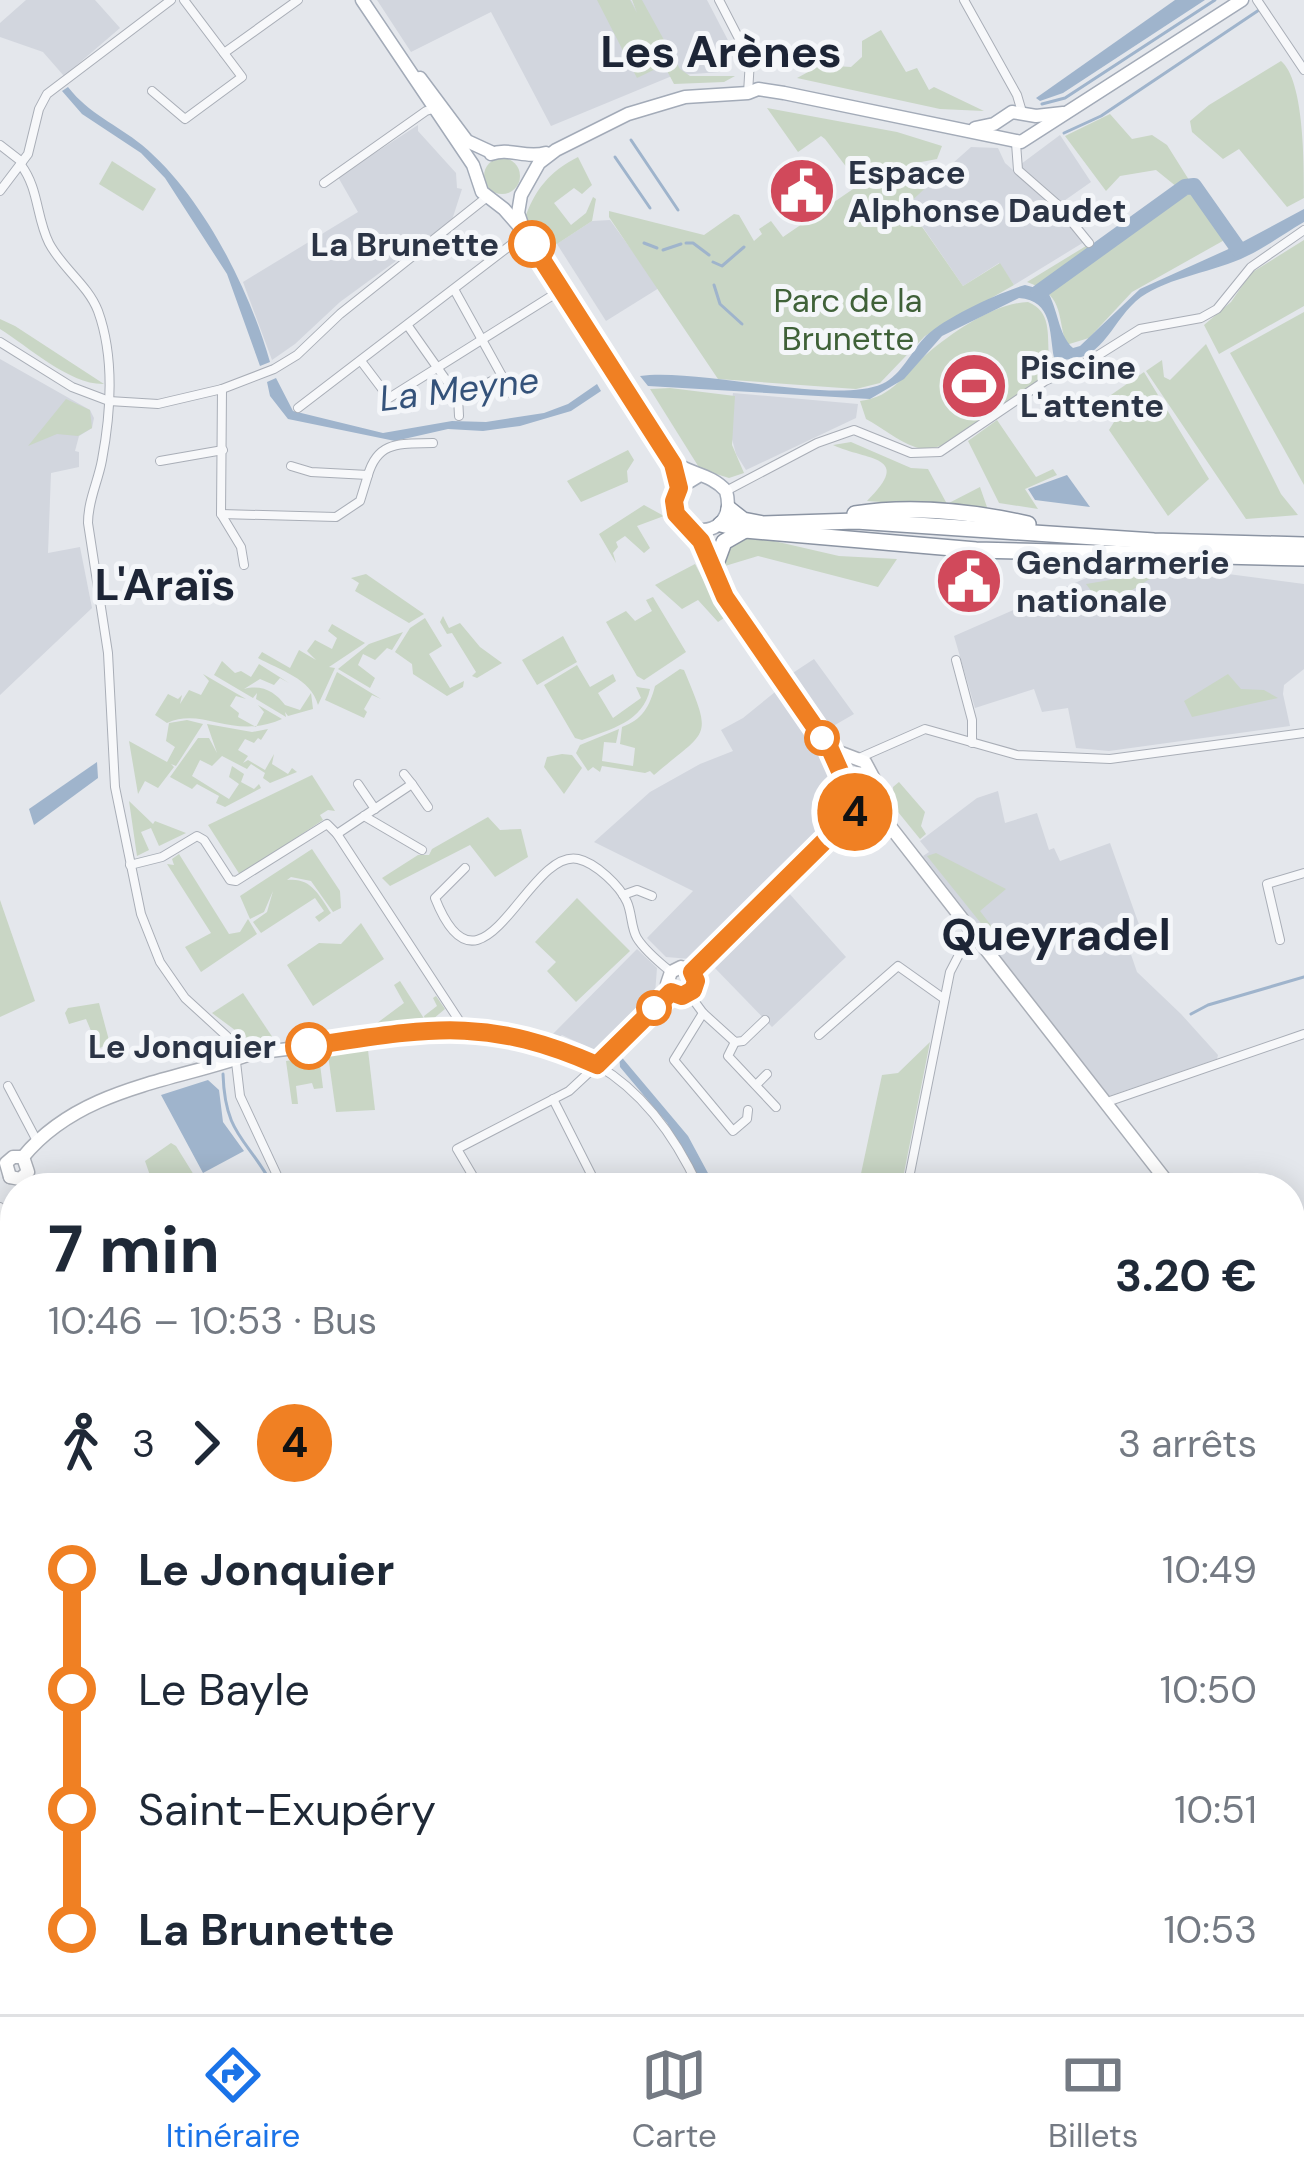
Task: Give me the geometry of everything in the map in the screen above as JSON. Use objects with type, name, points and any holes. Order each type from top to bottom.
[{"type":"highway","points":[[829,522],[883,510],[938,512],[1072,534]]},
{"type":"highway","points":[[851,515],[980,521],[1030,533]]},
{"type":"highway","points":[[723,519],[944,534],[1030,533]]},
{"type":"highway","points":[[723,519],[745,530],[976,550],[1304,552]]},
{"type":"highway","points":[[787,524],[1072,534],[1230,551],[1248,544],[1304,552]]},
{"type":"highway","points":[[717,561],[724,542],[745,530]]},
{"type":"main road","points":[[365,1],[458,131],[474,146],[534,156],[654,104],[758,89],[1012,142],[1076,109],[1242,0]]},
{"type":"main road","points":[[404,59],[426,111],[477,174]]},
{"type":"main road","points":[[963,131],[1024,113],[1048,116],[1076,109]]},
{"type":"main road","points":[[1024,113],[1032,123],[1031,134]]},
{"type":"main road","points":[[1005,117],[1002,133],[1012,142]]},
{"type":"main road","points":[[520,237],[518,214],[528,178],[556,150]]},
{"type":"main road","points":[[493,152],[480,163],[478,186],[520,237],[673,464],[697,477],[714,479],[726,491],[717,561],[740,616]]},
{"type":"main road","points":[[515,154],[528,178]]},
{"type":"main road","points":[[492,200],[509,202],[521,195]]},
{"type":"main road","points":[[673,464],[679,519],[694,530],[719,586],[842,770],[1160,1173]]},
{"type":"main road","points":[[674,497],[697,477]]},
{"type":"main road","points":[[694,530],[707,531],[723,519]]},
{"type":"main road","points":[[692,972],[881,792],[870,770],[855,758],[830,749]]},
{"type":"main road","points":[[842,770],[855,758]]},
{"type":"main road","points":[[681,967],[692,972],[695,986],[689,994],[671,992],[667,984],[671,972],[681,967]]},
{"type":"main road","points":[[22,1157],[37,1141],[100,1100],[232,1053],[464,1029],[529,1038],[597,1065],[671,992]]},
{"type":"main road","points":[[6,1167],[13,1156],[22,1157],[26,1173]]},
{"type":"street","points":[[0,191],[31,147],[39,109],[56,86],[170,0]]},
{"type":"street","points":[[152,91],[185,119],[242,77],[184,0]]},
{"type":"street","points":[[224,53],[298,0]]},
{"type":"street","points":[[719,0],[750,60],[748,93]]},
{"type":"street","points":[[964,0],[1024,113]]},
{"type":"street","points":[[1257,0],[1304,70]]},
{"type":"street","points":[[1005,117],[1012,87]]},
{"type":"street","points":[[324,183],[426,111],[440,111],[458,131]]},
{"type":"street","points":[[1012,142],[1018,170],[1058,205],[1088,243]]},
{"type":"street","points":[[0,145],[29,177],[52,250],[97,308],[105,339],[110,400],[88,524],[107,646],[115,787],[141,914],[160,962],[185,998],[220,1031],[232,1053],[240,1096],[276,1173]]},
{"type":"street","points":[[0,342],[72,387],[110,400],[158,404],[222,389],[298,355],[340,314],[492,200]]},
{"type":"street","points":[[726,491],[818,443],[854,430],[911,453],[932,455],[948,449],[1045,381],[1089,362],[1140,329],[1201,318],[1216,309],[1251,267],[1304,230]]},
{"type":"street","points":[[298,408],[520,237]]},
{"type":"street","points":[[455,290],[512,394]]},
{"type":"street","points":[[362,361],[389,398],[550,297]]},
{"type":"street","points":[[408,326],[458,397],[459,416]]},
{"type":"street","points":[[458,397],[502,376]]},
{"type":"street","points":[[222,389],[221,514],[241,547],[244,566]]},
{"type":"street","points":[[221,514],[335,517],[360,500],[374,456],[381,450],[433,443]]},
{"type":"street","points":[[160,461],[224,450]]},
{"type":"street","points":[[292,466],[311,472],[368,475]]},
{"type":"street","points":[[956,660],[972,720],[973,743]]},
{"type":"street","points":[[855,758],[925,729],[1017,755],[1117,759],[1304,733]]},
{"type":"street","points":[[870,770],[877,750]]},
{"type":"street","points":[[404,774],[428,807]]},
{"type":"street","points":[[358,784],[374,808]]},
{"type":"street","points":[[337,834],[412,784]]},
{"type":"street","points":[[364,816],[422,850]]},
{"type":"street","points":[[130,865],[162,857],[197,836],[230,880],[236,881],[327,824],[464,1029]]},
{"type":"street","points":[[465,868],[435,898],[454,930],[471,940],[493,932],[560,860],[589,862],[622,895],[638,940],[671,972]]},
{"type":"street","points":[[1280,940],[1267,884],[1304,873]]},
{"type":"street","points":[[622,895],[637,890],[652,896]]},
{"type":"street","points":[[910,1173],[943,998],[957,958],[976,937]]},
{"type":"street","points":[[819,1035],[898,966],[943,998]]},
{"type":"street","points":[[689,994],[735,1042]]},
{"type":"street","points":[[703,1013],[674,1060],[734,1131],[747,1118],[748,1110]]},
{"type":"street","points":[[735,1042],[765,1020]]},
{"type":"street","points":[[1106,1103],[1304,1034]]},
{"type":"street","points":[[735,1042],[728,1055],[776,1107]]},
{"type":"street","points":[[472,1173],[458,1149],[573,1088],[597,1065],[627,1084],[650,1108],[691,1173]]},
{"type":"street","points":[[756,1085],[767,1074]]},
{"type":"street","points":[[8,1086],[37,1141]]},
{"type":"street","points":[[553,1099],[590,1173]]},
{"type":"shaded area","points":[[26,0],[95,0],[120,28],[64,76],[43,52],[0,37],[0,23]]},
{"type":"shaded area","points":[[377,0],[631,0],[672,76],[551,126],[491,12],[411,52]]},
{"type":"shaded area","points":[[635,0],[707,0],[732,48],[732,66],[721,72],[678,75]]},
{"type":"shaded area","points":[[418,125],[418,131],[456,173],[457,188],[462,189],[452,220],[340,302],[272,360],[243,282],[358,212],[338,177]]},
{"type":"shaded area","points":[[1060,135],[1091,182],[1061,203],[1089,239],[1014,285],[999,263],[963,286],[907,204],[971,147],[998,148],[1013,170]]},
{"type":"shaded area","points":[[610,220],[659,288],[606,321],[557,244],[592,221]]},
{"type":"shaded area","points":[[0,359],[90,410],[94,418],[92,428],[79,436],[75,451],[79,452],[79,467],[51,473],[48,553],[80,547],[92,608],[0,695]]},
{"type":"shaded area","points":[[733,393],[858,404],[856,418],[746,470],[729,428]]},
{"type":"shaded area","points":[[1167,566],[1304,584],[1304,669],[1284,685],[1283,694],[1290,726],[1109,751],[1076,748],[1068,708],[1042,712],[1034,689],[975,708],[954,636],[1093,575]]},
{"type":"shaded area","points":[[814,659],[854,714],[809,740],[846,800],[845,808],[691,959],[666,957],[647,938],[693,891],[594,842],[650,792],[733,751],[721,730],[743,718],[775,692],[776,684]]},
{"type":"shaded area","points":[[998,791],[1005,823],[1037,813],[1049,850],[1054,848],[1060,861],[1110,843],[1142,933],[1126,940],[1137,972],[1181,1014],[1217,1059],[1109,1096],[923,856],[929,852],[920,841],[977,798]]},
{"type":"shaded area","points":[[787,891],[846,957],[772,1027],[711,964]]},
{"type":"shaded area","points":[[637,949],[657,968],[655,994],[596,1051],[562,1035],[555,1041],[549,1038]]},
{"type":"green space","points":[[597,0],[630,0],[637,13],[632,0],[642,0],[680,69],[690,76],[735,76],[724,82],[674,84],[664,65],[637,78]]},
{"type":"green space","points":[[881,30],[906,72],[917,68],[929,90],[934,87],[984,111],[940,109],[797,78],[821,65],[851,67],[862,57],[862,41]]},
{"type":"green space","points":[[1281,61],[1294,85],[1304,164],[1304,198],[1287,207],[1239,149],[1223,159],[1192,132],[1190,121]]},
{"type":"green space","name":"Parc de la Brunette","points":[[767,108],[897,132],[942,146],[937,159],[916,163],[929,169],[931,183],[907,205],[963,286],[1000,263],[1014,285],[925,336],[880,383],[856,389],[718,379],[609,211],[704,235],[739,215],[754,241],[762,234],[759,229],[771,221],[783,237],[856,187],[857,181],[825,139],[821,136],[798,152]]},
{"type":"green space","points":[[1110,114],[1132,139],[1152,135],[1167,145],[1189,180],[1177,187],[1156,170],[1120,176],[1106,191],[1065,136]]},
{"type":"green space","points":[[578,157],[592,185],[582,194],[574,188],[554,203],[571,225],[586,213],[593,197],[592,221],[557,244],[524,221],[544,183]]},
{"type":"green space","points":[[502,158],[515,163],[520,176],[515,189],[502,194],[489,189],[484,176],[489,163]]},
{"type":"green space","points":[[112,161],[156,189],[143,211],[99,184]]},
{"type":"green space","points":[[1193,188],[1228,238],[1132,292],[1089,338],[1066,345],[1053,299],[1027,282],[1086,246],[1100,251]]},
{"type":"green space","points":[[1304,240],[1304,306],[1219,354],[1204,325],[1231,302],[1251,273]]},
{"type":"green space","points":[[1028,302],[1045,318],[1049,356],[1070,364],[972,431],[932,448],[908,444],[866,419],[860,401],[890,389],[949,336],[988,313]]},
{"type":"green space","points":[[1304,312],[1304,485],[1230,353]]},
{"type":"green space","points":[[0,319],[104,384],[77,378],[50,364],[0,329]]},
{"type":"green space","points":[[1206,344],[1281,494],[1298,515],[1246,519],[1146,371],[1162,360],[1164,377],[1170,380]]},
{"type":"green space","points":[[1144,372],[1209,479],[1168,516],[1109,430],[1114,422],[1098,404]]},
{"type":"green space","points":[[650,389],[735,396],[732,445],[744,473],[729,478],[700,469]]},
{"type":"green space","points":[[66,399],[90,410],[92,428],[78,436],[57,434],[28,446]]},
{"type":"green space","points":[[997,420],[1036,477],[1053,469],[1057,475],[1025,489],[1038,509],[999,503],[968,441]]},
{"type":"green space","points":[[851,442],[911,468],[928,469],[947,504],[980,487],[988,510],[867,501],[880,486],[886,467],[833,445]]},
{"type":"green space","points":[[628,450],[634,460],[627,471],[628,482],[581,502],[567,481]]},
{"type":"green space","points":[[644,505],[664,516],[637,526],[650,548],[644,553],[625,536],[616,542],[616,563],[599,534]]},
{"type":"green space","points":[[757,537],[839,556],[897,559],[878,587],[758,556],[725,566],[733,539]]},
{"type":"green space","points":[[695,564],[724,618],[718,622],[698,600],[682,609],[655,585]]},
{"type":"green space","points":[[366,574],[424,614],[409,623],[355,591],[359,583],[351,578]]},
{"type":"green space","points":[[1156,575],[1116,600],[1119,606],[1108,613],[1086,584]]},
{"type":"green space","points":[[653,597],[686,652],[644,680],[637,676],[606,622],[626,611],[635,621],[652,611],[646,600]]},
{"type":"green space","points":[[443,616],[449,628],[460,623],[502,663],[477,678],[472,676],[476,672],[452,633],[447,634],[440,622]]},
{"type":"green space","points":[[425,618],[442,646],[429,654],[450,688],[464,681],[463,687],[447,696],[413,674],[412,664],[395,652],[410,628]]},
{"type":"green space","points":[[332,624],[365,643],[329,667],[335,668],[318,705],[301,681],[258,658],[262,652],[290,668],[299,650],[316,660],[307,651],[315,640],[332,649],[337,638],[328,631]]},
{"type":"green space","points":[[403,632],[392,650],[387,648],[375,660],[363,654],[358,665],[375,678],[370,688],[338,669],[369,644]]},
{"type":"green space","points":[[563,636],[577,662],[537,685],[522,660]]},
{"type":"green space","points":[[222,661],[235,673],[251,677],[259,664],[289,683],[280,678],[274,685],[260,679],[244,689],[268,691],[300,710],[311,693],[313,709],[288,716],[285,712],[286,717],[256,699],[257,693],[253,698],[214,675]]},
{"type":"green space","points":[[577,665],[590,687],[613,674],[616,681],[598,693],[613,718],[641,698],[636,687],[650,689],[646,700],[624,723],[582,740],[575,738],[544,685]]},
{"type":"green space","points":[[680,669],[702,722],[695,740],[654,775],[602,766],[600,772],[593,767],[588,771],[576,753],[580,745],[619,729],[616,743],[604,742],[602,761],[633,766],[635,748],[620,744],[622,727],[644,711],[655,686]]},
{"type":"green space","points":[[337,672],[381,699],[372,695],[364,718],[325,700]]},
{"type":"green space","points":[[203,674],[246,699],[236,696],[230,706],[254,726],[193,718],[167,723],[155,715],[168,694],[178,699],[182,695],[180,704],[189,690],[201,695],[209,681]]},
{"type":"green space","points":[[1228,674],[1241,689],[1264,690],[1278,698],[1192,717],[1184,701]]},
{"type":"green space","points":[[258,705],[282,719],[264,725],[257,726],[264,712]]},
{"type":"green space","points":[[169,723],[203,724],[158,788],[145,781],[138,794],[129,741],[167,762],[175,747],[166,741]]},
{"type":"green space","points":[[207,724],[252,732],[268,729],[261,740],[245,739],[238,750],[248,756],[243,763],[248,760],[265,770],[274,754],[272,764],[288,774],[292,768],[297,772],[270,783],[251,764],[247,769],[222,756],[212,766],[200,760],[192,776],[229,799],[239,784],[229,777],[232,766],[244,774],[241,782],[261,788],[225,807],[216,803],[219,796],[170,777],[198,738],[209,738],[217,753]]},
{"type":"green space","points":[[572,755],[582,768],[564,794],[544,767],[547,757]]},
{"type":"green space","points":[[312,775],[335,811],[320,815],[323,820],[240,875],[208,825]]},
{"type":"green space","points":[[899,782],[925,812],[921,826],[926,834],[920,839],[894,807],[893,787]]},
{"type":"green space","points":[[129,801],[153,824],[186,833],[159,846],[151,828],[141,832],[149,850],[137,856]]},
{"type":"green space","points":[[488,817],[500,830],[521,829],[528,857],[495,877],[470,845],[390,886],[382,878],[418,855],[429,855]]},
{"type":"green space","points":[[312,849],[340,891],[341,908],[333,912],[311,881],[291,877],[287,880],[302,881],[314,889],[331,913],[319,922],[315,917],[324,911],[315,898],[261,933],[253,922],[267,912],[273,891],[264,912],[250,919],[240,896]]},
{"type":"green space","points":[[936,853],[1006,889],[980,911],[993,928],[988,932],[927,856]]},
{"type":"green space","points":[[179,854],[229,934],[240,932],[248,919],[257,934],[201,972],[185,947],[211,933],[167,864],[174,865],[172,859]]},
{"type":"green space","points":[[577,898],[630,951],[576,1002],[547,971],[556,962],[535,942]]},
{"type":"green space","points":[[0,900],[35,1001],[0,1017]]},
{"type":"green space","points":[[361,923],[384,959],[313,1006],[287,965],[319,943],[341,944]]},
{"type":"green space","points":[[400,981],[425,1020],[437,1006],[436,996],[445,1009],[427,1024],[365,1032],[404,1003],[394,985]]},
{"type":"green space","points":[[243,993],[277,1044],[251,1042],[212,1013]]},
{"type":"green space","points":[[99,1003],[110,1044],[89,1052],[97,1045],[86,1019],[69,1024],[65,1013],[68,1008]]},
{"type":"green space","points":[[930,1042],[904,1173],[861,1173],[882,1075],[898,1073]]},
{"type":"green space","points":[[368,1050],[375,1110],[336,1112],[328,1055]]},
{"type":"green space","points":[[319,1056],[323,1088],[314,1089],[312,1083],[296,1086],[298,1104],[292,1104],[286,1061]]},
{"type":"green space","points":[[171,1143],[193,1173],[149,1173],[145,1161]]},
{"type":"water","points":[[1175,0],[1205,0],[1063,93],[1040,101],[1036,98]]},
{"type":"water","points":[[68,87],[94,112],[142,145],[184,190],[236,274],[270,362],[260,366],[227,274],[165,178],[141,153],[82,114],[62,91]]},
{"type":"water","points":[[1304,209],[1304,222],[1254,252],[1141,297],[1084,356],[1054,358],[1044,311],[1019,298],[942,336],[904,379],[870,399],[648,386],[640,376],[697,377],[800,389],[860,389],[882,384],[946,321],[1025,285],[1047,291],[1073,348],[1140,289]]},
{"type":"water","points":[[276,378],[293,411],[383,433],[544,413],[568,404],[597,384],[601,391],[571,411],[520,426],[448,429],[395,441],[288,419],[270,396],[267,382]]},
{"type":"water","points":[[1067,475],[1090,507],[1035,500],[1028,489]]},
{"type":"water","points":[[97,762],[98,778],[34,825],[29,809]]},
{"type":"water","points":[[619,1054],[688,1136],[708,1173],[696,1173],[667,1123],[620,1067]]},
{"type":"water","points":[[208,1080],[219,1090],[223,1122],[244,1151],[203,1173],[161,1095]]},
{"type":"waterway","points":[[1042,104],[1065,98],[1215,0]]},
{"type":"waterway","points":[[1064,133],[1101,116],[1259,10]]},
{"type":"waterway","points":[[631,140],[678,210]]},
{"type":"waterway","points":[[615,157],[650,208]]},
{"type":"waterway","points":[[1038,293],[1185,187],[1194,186],[1239,250]]},
{"type":"waterway","points":[[644,243],[657,248]]},
{"type":"waterway","points":[[686,243],[709,255]]},
{"type":"waterway","points":[[663,250],[681,244]]},
{"type":"waterway","points":[[713,262],[722,266],[744,247]]},
{"type":"waterway","points":[[714,285],[720,304],[742,324]]},
{"type":"waterway","points":[[1191,1014],[1304,977]]},
{"type":"waterway","points":[[223,1074],[233,1125],[265,1173]]},
{"type":"bus line","name":"4","points":[[309,1046],[425,1030],[487,1030],[529,1038],[597,1065],[671,992],[689,994],[696,981],[692,972],[862,804],[830,749],[725,597],[694,530],[676,514],[679,488],[673,464],[532,244]]},
{"type":"place","name":"Espace Alphonse Daudet","points":[[802,191]]},
{"type":"place","name":"La Brunette","points":[[532,244]]},
{"type":"place","name":"Piscine L'attente","points":[[974,386]]},
{"type":"place","name":"Gendarmerie nationale","points":[[969,581]]},
{"type":"place","name":"Le Jonquier","points":[[309,1046]]},
{"type":"district","name":"Les Arènes","points":[[721,51]]},
{"type":"district","name":"L'Araïs","points":[[165,584]]},
{"type":"district","name":"Queyradel","points":[[1056,934]]},
{"type":"water label","name":"La Meyne","points":[[459,389]]}]
